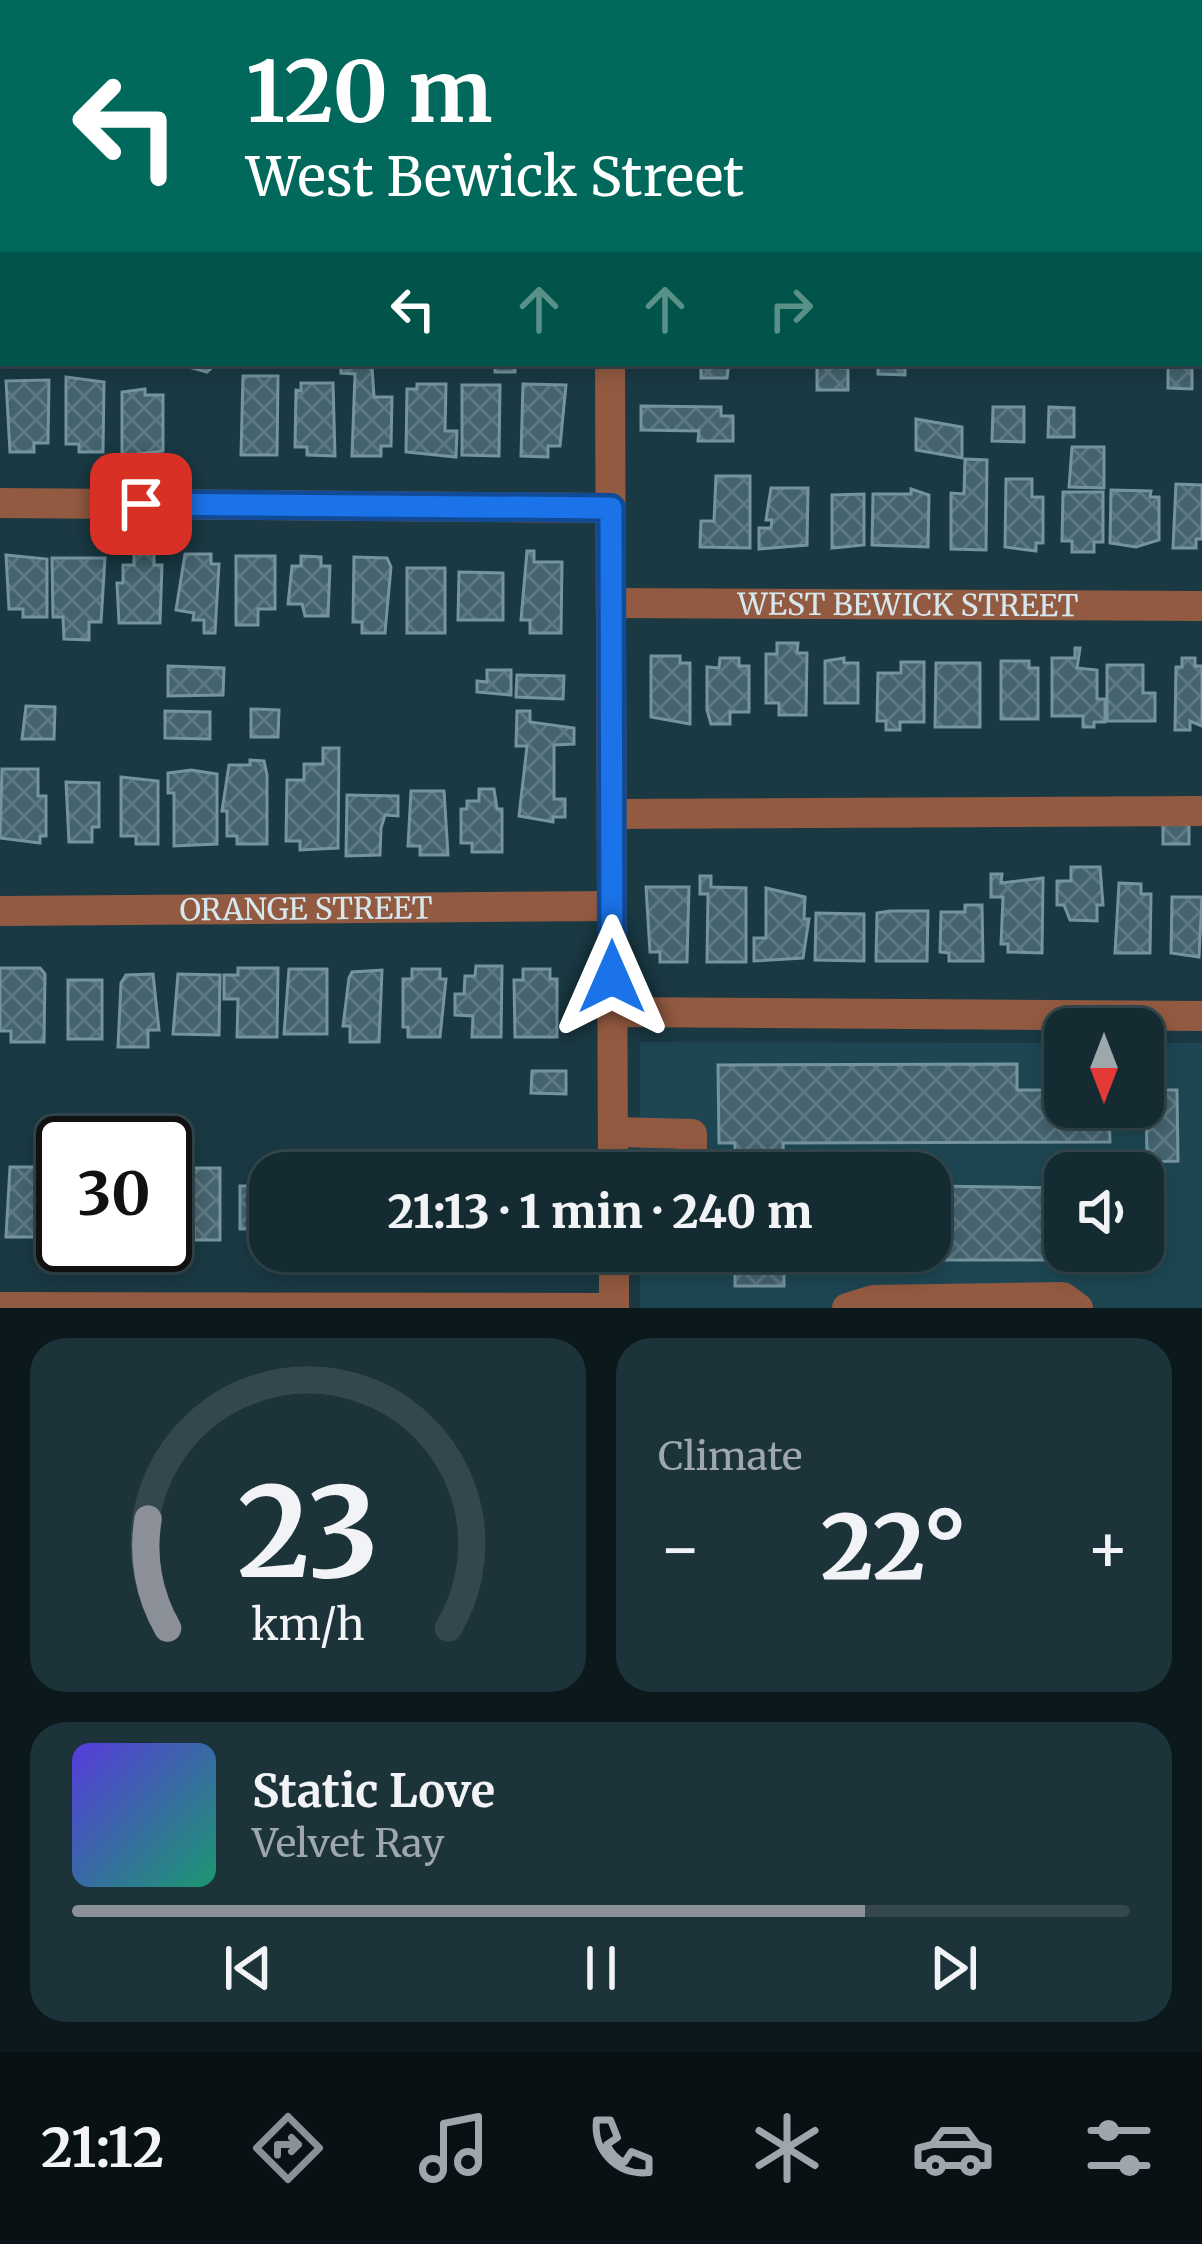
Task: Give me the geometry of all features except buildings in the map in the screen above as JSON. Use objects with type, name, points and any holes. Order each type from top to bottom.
[{"type":"street","points":[[610,366],[613,1152]]},
{"type":"street","points":[[0,503],[611,508]]},
{"type":"street","name":"WEST BEWICK STREET","points":[[611,603],[1202,606]]},
{"type":"street","points":[[612,814],[1202,811]]},
{"type":"street","name":"ORANGE STREET","points":[[0,911],[612,906]]},
{"type":"street","points":[[613,1012],[1202,1016]]},
{"type":"street","points":[[613,1132],[692,1134],[692,1152]]},
{"type":"street","points":[[0,1306],[614,1308],[614,1272]]},
{"type":"street","points":[[847,1308],[874,1300],[1063,1298],[1078,1308]]},
{"type":"shaded area","points":[[640,1042],[1044,1043],[1044,1128],[1164,1128],[1164,1043],[1202,1043],[1202,1308],[640,1308],[640,1272],[951,1272],[951,1152],[640,1152]]},
{"type":"route","points":[[141,504],[611,508],[612,977]]}]
